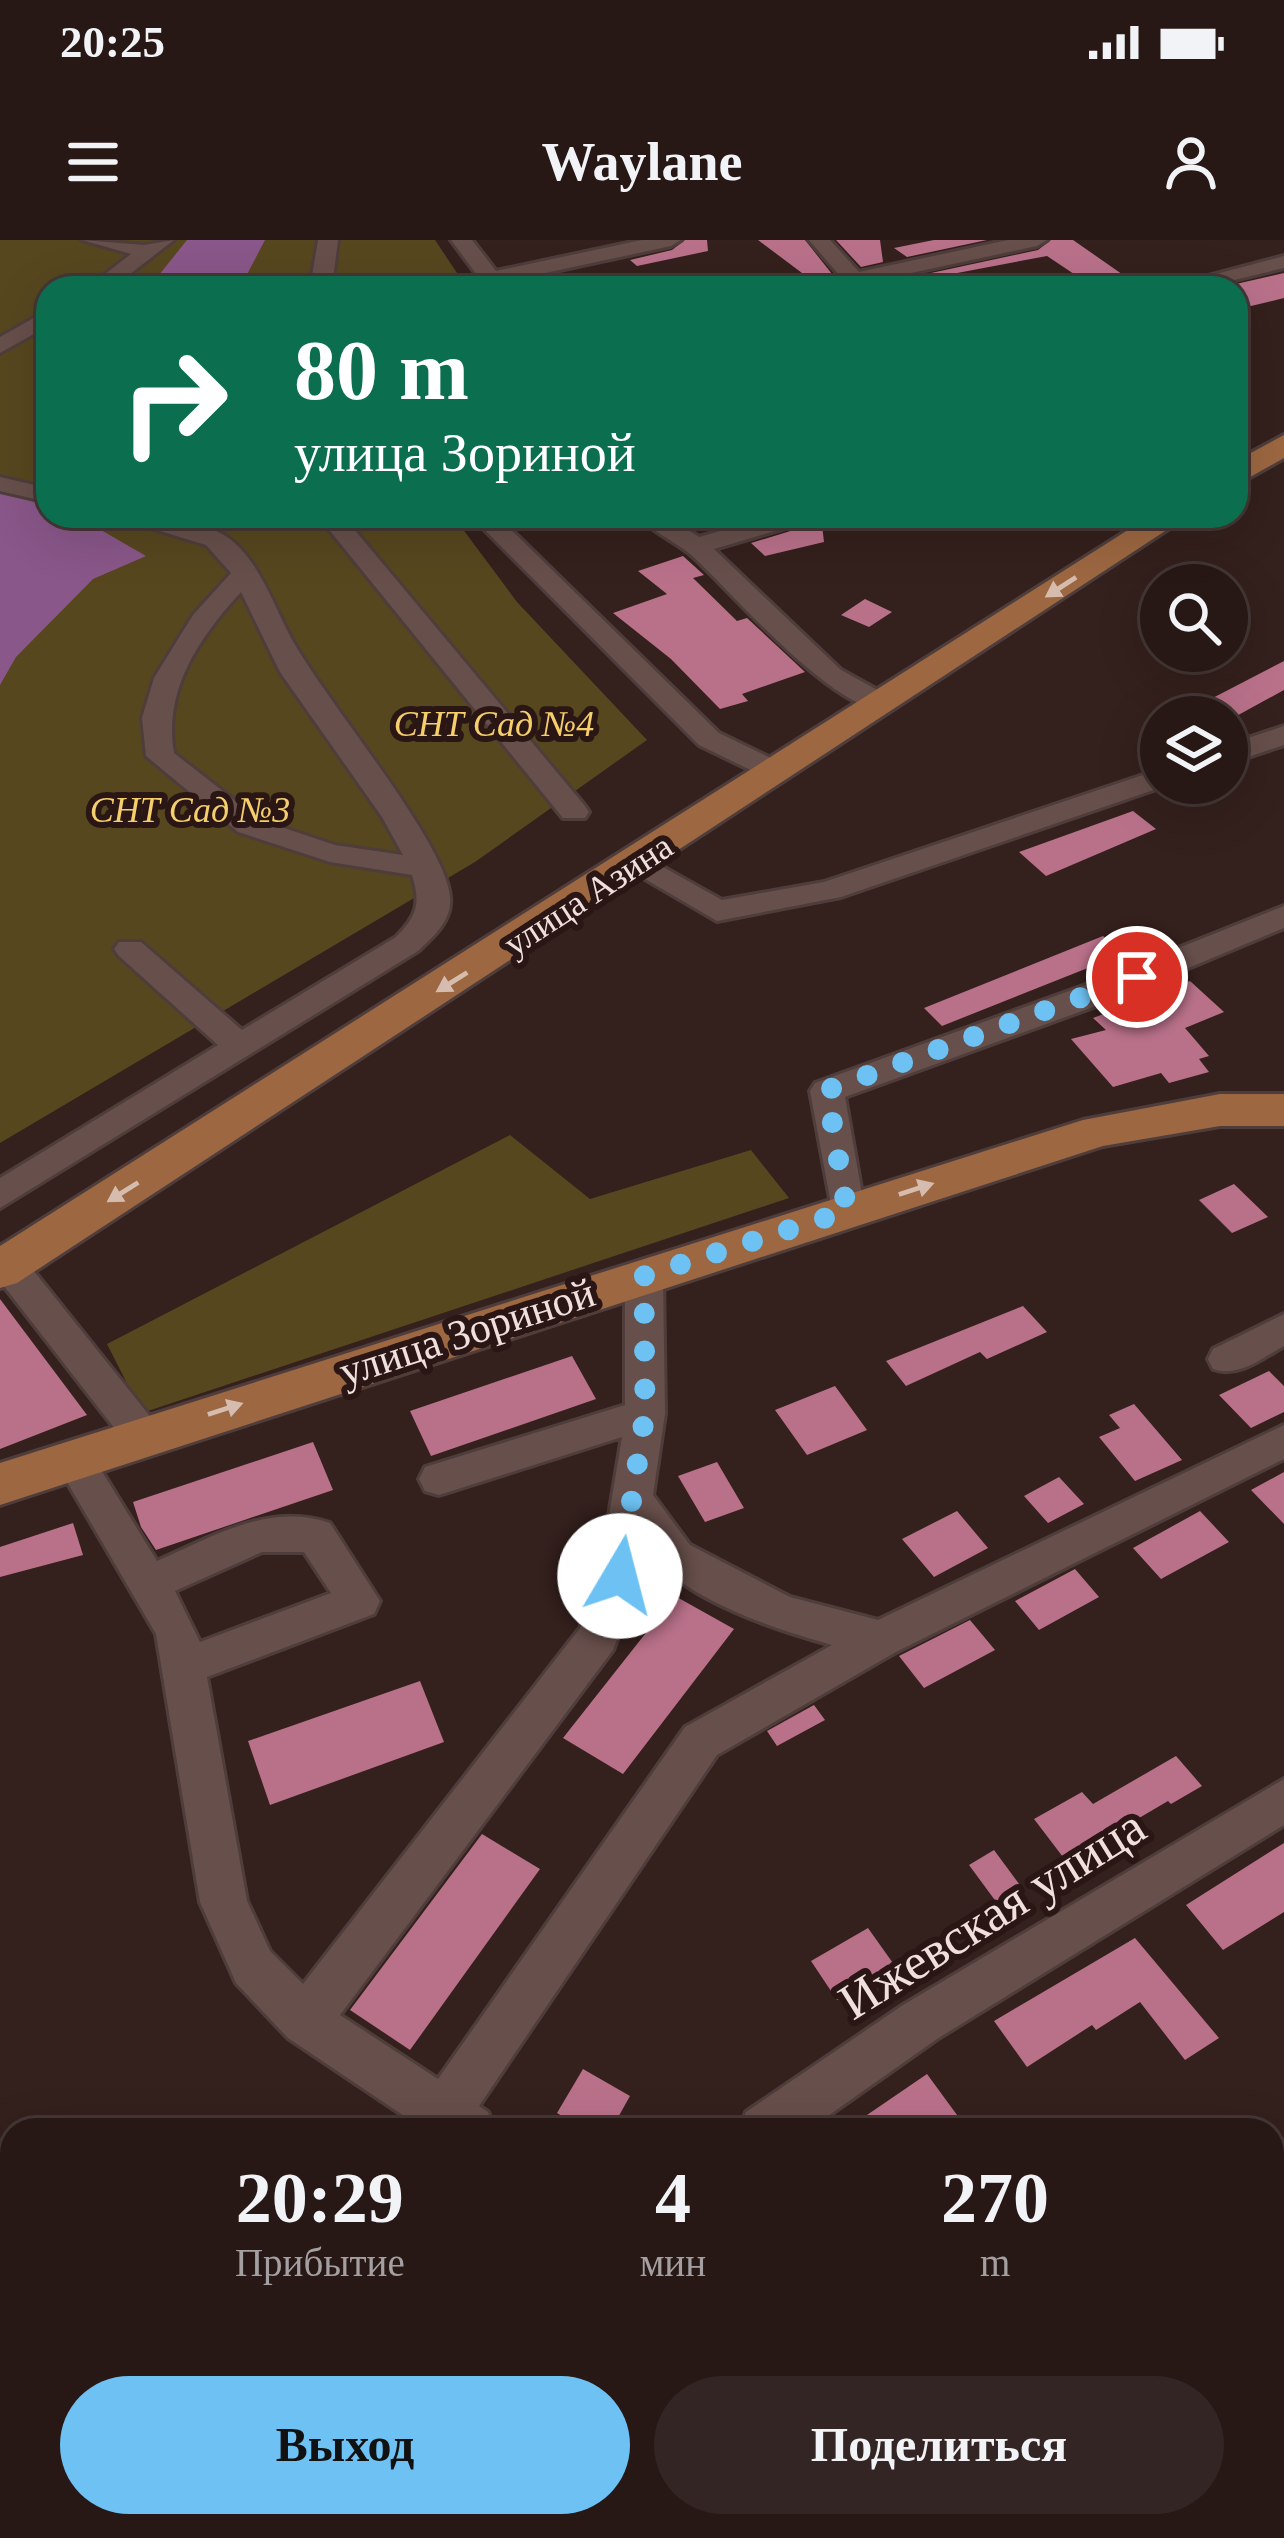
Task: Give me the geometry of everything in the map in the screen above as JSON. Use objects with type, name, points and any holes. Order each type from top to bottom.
[{"type":"main road","points":[[1248,467],[1284,444]]},
{"type":"main road","name":"улица Азина","points":[[4,1268],[636,865],[1145,528]]},
{"type":"main road","name":"улица Зориной","points":[[0,1484],[1099,1131],[1220,1110],[1284,1110]]},
{"type":"street","points":[[92,240],[157,246]]},
{"type":"street","points":[[323,276],[328,240]]},
{"type":"street","points":[[461,240],[489,276]]},
{"type":"street","points":[[819,240],[851,276]]},
{"type":"street","points":[[891,276],[1037,240]]},
{"type":"street","points":[[495,276],[661,241]]},
{"type":"street","points":[[115,276],[157,246]]},
{"type":"street","points":[[1225,276],[1284,262]]},
{"type":"street","points":[[0,346],[36,324]]},
{"type":"street","points":[[0,484],[36,492]]},
{"type":"street","points":[[0,1195],[407,944],[429,922],[435,898],[398,817],[294,671],[245,572],[214,541],[173,528]]},
{"type":"street","points":[[340,528],[574,812]]},
{"type":"street","points":[[495,528],[709,739],[777,772]]},
{"type":"street","points":[[668,528],[696,546],[831,676],[880,703]]},
{"type":"street","points":[[696,546],[758,528]]},
{"type":"street","points":[[245,572],[227,590],[170,673],[155,721],[160,756],[249,826],[330,853],[424,868]]},
{"type":"street","points":[[1248,747],[1284,734]]},
{"type":"street","points":[[636,865],[717,911],[830,890],[1140,785]]},
{"type":"street","points":[[847,1211],[827,1090],[1095,994],[1284,916]]},
{"type":"street","points":[[130,949],[240,1046]]},
{"type":"street","points":[[4,1268],[142,1436]]},
{"type":"street","points":[[305,2021],[598,1637],[620,1576],[645,1414],[644,1276]]},
{"type":"street","points":[[1227,1359],[1284,1328]]},
{"type":"street","points":[[439,1479],[645,1414]]},
{"type":"street","points":[[461,2118],[700,1741],[881,1639],[1284,1441]]},
{"type":"street","points":[[74,1458],[176,1631],[224,1902],[253,1967],[305,2021],[452,2118]]},
{"type":"street","points":[[632,1498],[675,1557],[780,1613],[881,1639]]},
{"type":"street","points":[[148,1584],[258,1535],[315,1535],[359,1601],[183,1667]]},
{"type":"street","name":"Ижевская улица","points":[[781,2118],[920,2022],[1284,1800]]},
{"type":"green space","name":"СНТ Сад №3","points":[[0,240],[435,240],[457,273],[36,276],[36,528],[462,528],[517,602],[647,740],[475,862],[0,1143]]},
{"type":"green space","points":[[510,1135],[590,1199],[751,1150],[789,1198],[142,1413],[107,1344]]},
{"type":"shaded area","points":[[187,240],[265,240],[246,276],[159,275]]},
{"type":"shaded area","points":[[0,490],[36,503],[36,528],[101,530],[146,556],[93,579],[16,657],[0,685]]},
{"type":"building","points":[[685,240],[707,240],[708,251],[637,266],[630,260],[672,250]]},
{"type":"building","points":[[758,240],[805,240],[832,274],[806,276]]},
{"type":"building","points":[[836,240],[880,240],[883,262],[861,267]]},
{"type":"building","points":[[934,240],[987,240],[907,257],[894,248]]},
{"type":"building","points":[[1051,240],[1073,240],[1125,276],[1077,276],[1047,256],[941,276],[931,273],[1038,250]]},
{"type":"building","points":[[1284,273],[1284,298],[1251,306],[1248,281]]},
{"type":"building","points":[[800,528],[822,528],[824,542],[765,556],[751,543]]},
{"type":"building","points":[[683,556],[704,575],[693,578],[737,621],[747,618],[805,672],[742,694],[748,701],[720,709],[671,659],[613,613],[667,594],[638,571]]},
{"type":"building","points":[[865,599],[892,612],[869,627],[841,615]]},
{"type":"building","points":[[1284,661],[1284,690],[1248,710],[1248,696],[1216,696]]},
{"type":"building","points":[[1133,811],[1156,829],[1046,876],[1019,852]]},
{"type":"building","points":[[1103,936],[1123,954],[942,1026],[924,1008]]},
{"type":"building","points":[[1190,981],[1224,1012],[1185,1028],[1209,1056],[1199,1059],[1209,1072],[1169,1083],[1161,1073],[1113,1087],[1071,1039],[1106,1030],[1093,1018]]},
{"type":"building","points":[[1234,1184],[1268,1217],[1232,1233],[1199,1200]]},
{"type":"building","points":[[0,1299],[87,1415],[0,1449]]},
{"type":"building","points":[[1023,1306],[1047,1332],[987,1359],[980,1352],[906,1386],[886,1361]]},
{"type":"building","points":[[572,1356],[596,1399],[431,1456],[410,1411]]},
{"type":"building","points":[[1269,1371],[1284,1386],[1284,1412],[1251,1428],[1219,1395]]},
{"type":"building","points":[[835,1386],[867,1430],[807,1455],[775,1410]]},
{"type":"building","points":[[1134,1404],[1182,1460],[1135,1481],[1099,1437],[1120,1428],[1109,1415]]},
{"type":"building","points":[[313,1442],[333,1490],[156,1550],[141,1527],[133,1502]]},
{"type":"building","points":[[717,1462],[744,1508],[705,1522],[678,1476]]},
{"type":"building","points":[[1284,1472],[1284,1524],[1251,1490]]},
{"type":"building","points":[[1059,1477],[1084,1504],[1048,1523],[1024,1496]]},
{"type":"building","points":[[957,1511],[988,1548],[934,1577],[902,1539]]},
{"type":"building","points":[[1200,1511],[1229,1542],[1161,1579],[1133,1548]]},
{"type":"building","points":[[73,1523],[83,1555],[0,1577],[0,1547]]},
{"type":"building","points":[[1075,1569],[1099,1597],[1039,1630],[1015,1601]]},
{"type":"building","points":[[675,1596],[734,1629],[623,1774],[563,1738]]},
{"type":"building","points":[[970,1620],[995,1650],[924,1688],[899,1656]]},
{"type":"building","points":[[420,1681],[444,1742],[270,1805],[248,1741]]},
{"type":"building","points":[[814,1705],[825,1720],[777,1746],[767,1731]]},
{"type":"building","points":[[1176,1756],[1202,1786],[1066,1861],[1034,1819],[1082,1792],[1093,1804]]},
{"type":"building","points":[[482,1834],[540,1869],[410,2050],[350,2010]]},
{"type":"building","points":[[1284,1843],[1284,1912],[1223,1950],[1186,1905]]},
{"type":"building","points":[[994,1850],[1022,1888],[997,1903],[969,1865]]},
{"type":"building","points":[[868,1928],[895,1966],[837,2000],[811,1961]]},
{"type":"building","points":[[1135,1938],[1219,2038],[1185,2060],[1140,2002],[1096,2030],[1092,2025],[1027,2067],[994,2021]]},
{"type":"building","points":[[583,2069],[630,2096],[618,2118],[565,2118],[557,2113]]},
{"type":"building","points":[[927,2074],[959,2118],[863,2118]]},
{"type":"route","points":[[620,1576],[645,1414],[644,1276],[847,1211],[827,1090],[1137,977]]},
{"type":"park label","name":"СНТ Сад №4","points":[[494,724]]}]
